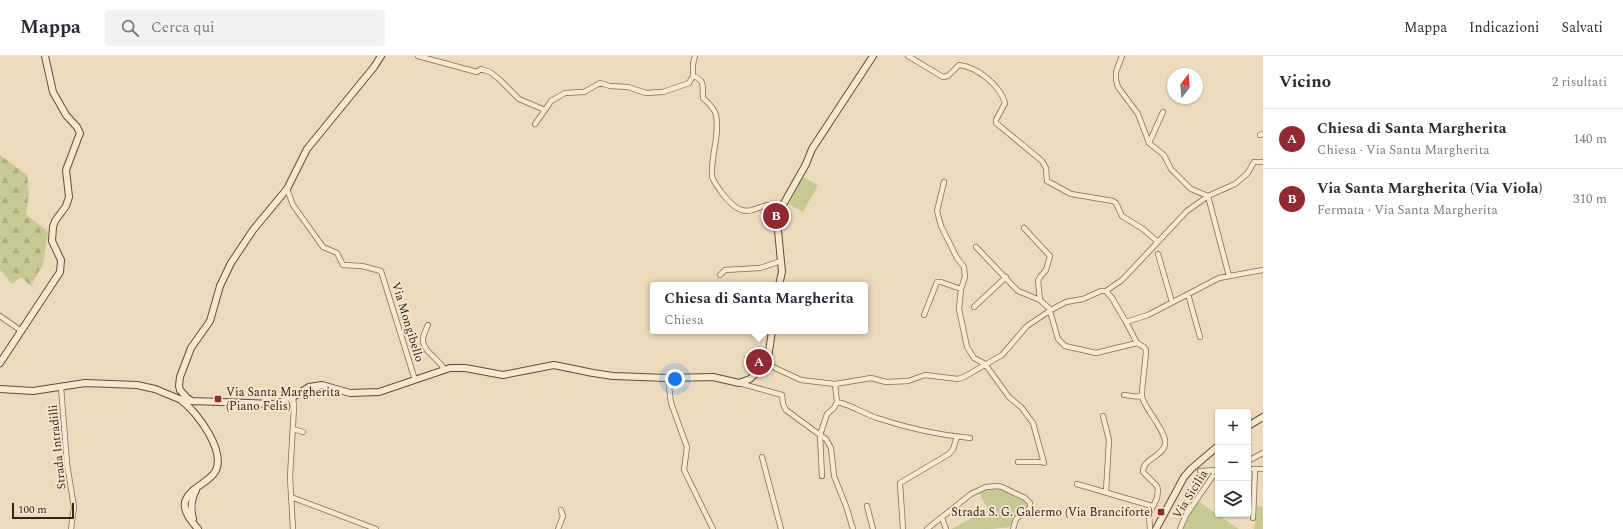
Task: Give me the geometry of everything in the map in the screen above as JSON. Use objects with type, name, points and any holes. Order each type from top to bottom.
[{"type":"street","points":[[0,361],[60,272],[61,260],[52,241],[53,227],[55,221],[66,206],[70,197],[66,170],[80,133],[77,127],[66,115],[53,92],[45,56]]},
{"type":"street","points":[[197,528],[185,511],[185,504],[191,492],[213,474],[217,467],[218,461],[215,447],[192,404],[179,386],[180,377],[189,352],[210,321],[219,290],[231,263],[253,230],[287,189],[307,149],[374,67],[381,56]]},
{"type":"street","points":[[418,56],[477,72],[481,69],[490,72],[519,99],[545,110]]},
{"type":"street","points":[[535,124],[552,101],[565,93],[584,92],[600,83],[610,86],[628,87],[646,93],[658,92],[689,84],[693,76],[695,56]]},
{"type":"street","points":[[779,282],[782,272],[777,220],[779,212],[803,170],[812,149],[856,84],[872,56]]},
{"type":"street","points":[[908,56],[944,77],[948,76],[959,64],[986,77],[1002,93],[1005,103],[996,120],[996,123],[1042,161],[1046,168],[1047,181],[1071,194],[1113,201],[1116,203],[1122,216],[1158,242]]},
{"type":"street","points":[[1122,56],[1116,72],[1118,87],[1138,114],[1149,143],[1164,155],[1171,169],[1191,189],[1208,196]]},
{"type":"street","points":[[693,76],[701,80],[703,84],[703,98],[712,106],[716,114],[717,138],[713,150],[712,175],[715,182],[734,207],[750,211],[763,205],[768,205],[772,206],[779,212]]},
{"type":"street","points":[[1149,143],[1163,112]]},
{"type":"street","points":[[765,366],[802,380],[835,384],[871,378],[886,382],[908,381],[924,375],[958,379],[969,376],[985,364],[1002,355],[1027,326],[1050,311],[1066,302],[1083,299],[1101,291],[1106,291],[1122,280],[1188,211],[1208,196],[1235,184],[1247,174],[1254,162],[1263,162]]},
{"type":"street","points":[[944,182],[937,211],[938,217],[957,258],[964,267],[965,281],[961,289],[959,309],[964,338],[974,358],[985,364],[1009,397],[1021,407],[1033,424],[1044,463],[1018,462]]},
{"type":"street","name":"Via Mongibello","points":[[287,189],[293,205],[306,222],[316,239],[323,247],[337,252],[343,265],[362,266],[381,271],[415,380]]},
{"type":"street","points":[[1208,196],[1230,276]]},
{"type":"street","points":[[1024,228],[1050,256],[1046,270],[1038,281],[1040,300]]},
{"type":"street","points":[[976,247],[1006,276],[1018,291],[1040,300],[1050,311],[1058,339],[1065,346],[1096,353],[1137,343]]},
{"type":"street","points":[[1158,254],[1172,302]]},
{"type":"street","points":[[720,275],[725,270],[760,268],[781,262]]},
{"type":"street","points":[[1126,322],[1148,315],[1219,278],[1263,270]]},
{"type":"street","points":[[974,307],[1006,276]]},
{"type":"street","points":[[924,315],[937,282],[961,289]]},
{"type":"street","points":[[1106,291],[1112,298],[1137,343],[1146,350],[1141,396],[1162,434],[1165,444],[1164,448],[1145,465],[1143,469],[1143,472],[1157,486],[1158,493],[1148,519],[1150,529]]},
{"type":"street","points":[[1188,294],[1200,337]]},
{"type":"street","points":[[0,316],[20,330]]},
{"type":"street","points":[[428,325],[423,338],[424,343],[426,348],[442,364],[444,370]]},
{"type":"street","points":[[748,383],[765,366],[768,358],[772,334]]},
{"type":"street","points":[[1,388],[34,391],[85,383],[137,385],[155,388],[192,404],[204,401],[266,404],[283,402],[314,386],[325,386],[350,393],[380,392],[444,370],[458,367],[503,375],[554,365],[601,374],[668,378],[713,377],[739,383],[748,383],[782,395],[783,404],[786,410],[826,439],[831,448],[834,476],[853,529]]},
{"type":"street","points":[[668,378],[671,403],[687,447],[684,470],[713,529]]},
{"type":"street","points":[[822,476],[820,435],[827,414],[834,408],[837,402],[835,384]]},
{"type":"street","name":"Strada Intradilli","points":[[61,387],[67,464],[74,507],[71,529]]},
{"type":"street","points":[[1124,395],[1130,395],[1137,398],[1141,396]]},
{"type":"street","points":[[293,397],[294,407],[290,477],[293,529]]},
{"type":"street","points":[[837,402],[883,420],[934,433],[970,438]]},
{"type":"street","points":[[1103,416],[1109,440],[1106,492]]},
{"type":"street","points":[[1251,424],[1263,417]]},
{"type":"street","points":[[293,430],[303,432]]},
{"type":"street","points":[[903,529],[900,483],[949,454],[953,449],[957,437]]},
{"type":"street","points":[[1156,529],[1187,473],[1215,449]]},
{"type":"street","points":[[1251,459],[1263,453]]},
{"type":"street","points":[[762,457],[781,529]]},
{"type":"street","points":[[1251,469],[1263,469]]},
{"type":"street","points":[[1253,518],[1255,469]]},
{"type":"street","points":[[1200,471],[1215,470]]},
{"type":"street","name":"Via Sicilia","points":[[1180,529],[1186,515],[1215,473]]},
{"type":"street","points":[[1077,484],[1152,506]]},
{"type":"street","points":[[927,529],[971,494],[986,487],[998,486],[1025,498],[1030,503],[1030,508],[1016,519],[1013,529]]},
{"type":"street","points":[[291,497],[376,529]]},
{"type":"street","points":[[867,506],[873,529]]},
{"type":"street","points":[[558,529],[563,516],[560,510]]},
{"type":"street","points":[[942,518],[946,529]]},
{"type":"green space","points":[[0,155],[27,175],[29,193],[26,214],[48,232],[43,264],[31,286],[21,277],[12,284],[0,270]]},
{"type":"green space","points":[[803,177],[818,185],[803,212],[789,204]]},
{"type":"green space","points":[[997,487],[1027,501],[1029,506],[1016,517],[1010,527],[990,529],[951,529],[988,510],[979,492]]},
{"type":"green space","points":[[1198,501],[1215,513],[1215,517],[1221,517],[1239,529],[1184,529],[1182,528]]},
{"type":"green space","points":[[1257,506],[1263,507],[1263,529],[1254,529]]},
{"type":"place","name":"Via Santa Margherita (Via Viola)","points":[[776,216]]},
{"type":"place","name":"Chiesa di Santa Margherita","points":[[759,362]]},
{"type":"place","name":"Via Santa Margherita (Piano Felis)","points":[[218,399]]},
{"type":"place","name":"Strada S. G. Galermo (Via Branciforte)","points":[[1161,512]]}]
